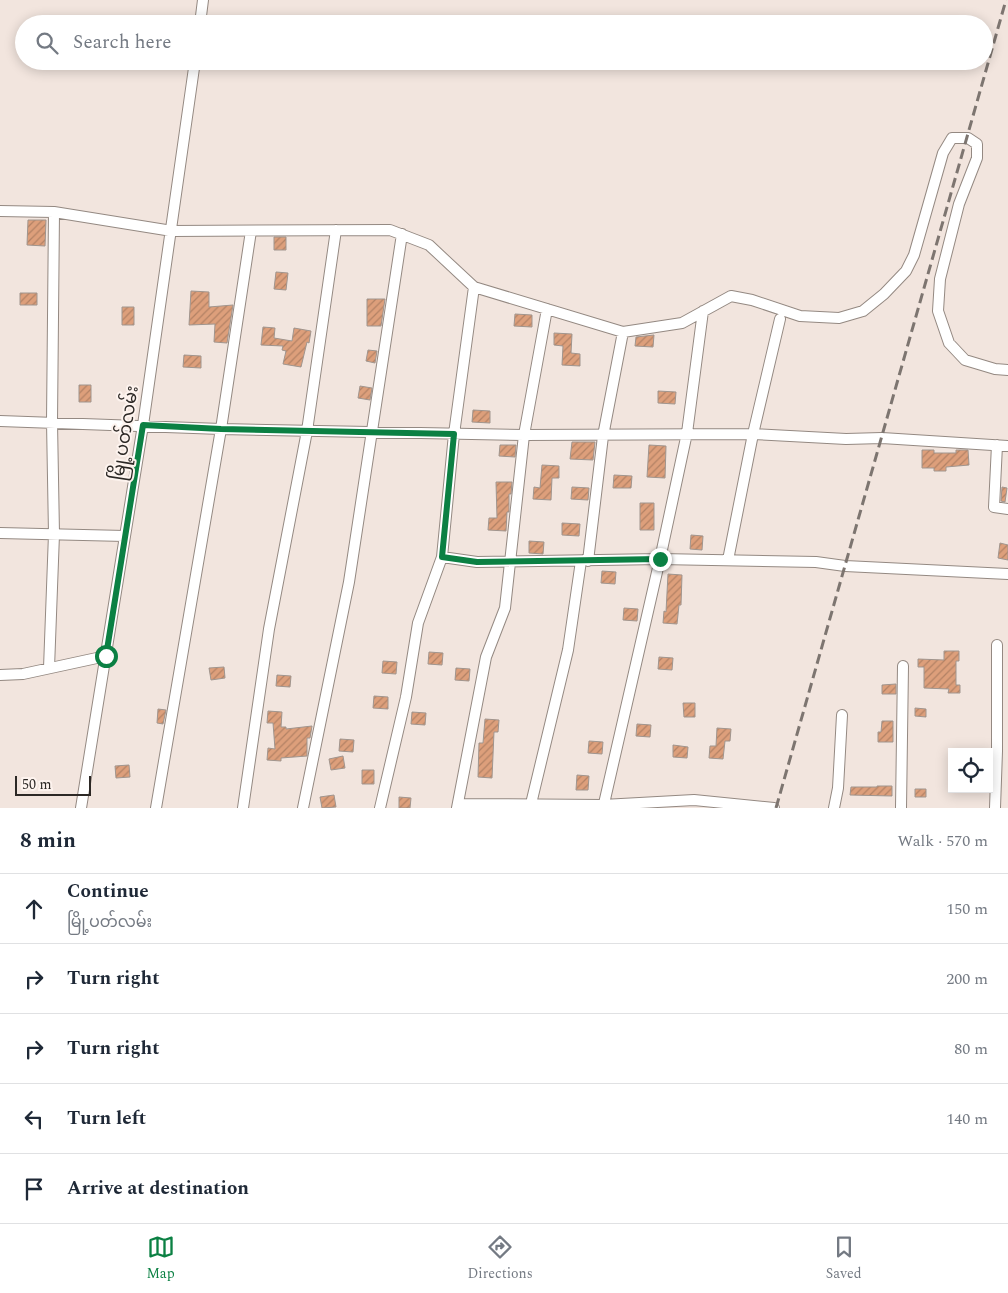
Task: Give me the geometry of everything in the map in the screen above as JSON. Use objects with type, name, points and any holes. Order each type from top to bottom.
[{"type":"street","points":[[201,15],[203,0]]},
{"type":"street","name":"မြို့ပတ်လမ်း","points":[[81,808],[143,425],[194,70]]},
{"type":"street","points":[[0,211],[54,212],[172,231],[390,230],[429,245],[474,287],[624,332],[682,322],[731,296],[752,300],[800,316],[839,318],[864,311],[906,271],[914,255],[943,153],[952,138],[968,138],[977,144],[977,158],[960,204],[942,270],[938,311],[949,343],[965,360],[995,369],[1008,370]]},
{"type":"street","points":[[49,668],[54,534],[52,422],[54,212]]},
{"type":"street","points":[[156,808],[221,429],[251,230]]},
{"type":"street","points":[[244,808],[269,629],[307,431],[336,230]]},
{"type":"street","points":[[303,808],[348,582],[402,234]]},
{"type":"street","points":[[380,808],[406,697],[418,622],[442,557],[454,434],[474,287]]},
{"type":"street","points":[[547,309],[524,435],[505,608],[486,657],[458,806],[603,807],[694,800],[774,808]]},
{"type":"street","points":[[603,807],[687,433],[703,311]]},
{"type":"street","points":[[728,560],[753,434],[780,319]]},
{"type":"street","points":[[530,806],[568,650],[585,561],[603,436],[624,332]]},
{"type":"street","points":[[0,421],[221,429],[454,434],[603,436],[687,433],[753,434],[846,439],[882,438],[1008,446]]},
{"type":"street","points":[[997,445],[994,508],[1008,509]]},
{"type":"street","points":[[0,533],[125,536]]},
{"type":"street","points":[[442,557],[477,562],[660,559],[816,562],[845,566],[1008,574]]},
{"type":"street","points":[[995,808],[997,645]]},
{"type":"street","points":[[0,675],[24,674],[106,656]]},
{"type":"street","points":[[901,808],[903,666]]},
{"type":"street","points":[[834,808],[838,788],[842,715]]},
{"type":"building","points":[[28,220],[46,220],[45,246],[27,245]]},
{"type":"building","points":[[274,237],[286,237],[286,250],[274,250]]},
{"type":"building","points":[[276,272],[288,273],[286,290],[274,289]]},
{"type":"building","points":[[191,291],[209,292],[209,307],[233,305],[227,343],[214,342],[215,324],[189,325]]},
{"type":"building","points":[[20,293],[37,293],[37,305],[20,305]]},
{"type":"building","points":[[367,299],[385,299],[381,326],[367,326]]},
{"type":"building","points":[[122,307],[134,307],[134,325],[122,325]]},
{"type":"building","points":[[515,314],[532,315],[532,327],[514,326]]},
{"type":"building","points":[[263,327],[275,328],[274,338],[292,341],[294,328],[311,331],[301,367],[283,364],[286,351],[282,350],[283,346],[261,345]]},
{"type":"building","points":[[554,333],[572,334],[571,353],[580,354],[580,366],[562,365],[563,346],[554,345]]},
{"type":"building","points":[[654,335],[653,347],[635,346],[636,337]]},
{"type":"building","points":[[368,350],[377,351],[375,363],[366,361]]},
{"type":"building","points":[[184,355],[201,356],[201,368],[183,367]]},
{"type":"building","points":[[79,385],[91,385],[91,402],[79,402]]},
{"type":"building","points":[[360,386],[372,388],[370,400],[358,398]]},
{"type":"building","points":[[658,391],[676,392],[675,404],[658,403]]},
{"type":"building","points":[[473,410],[490,411],[490,423],[472,422]]},
{"type":"building","points":[[572,442],[595,442],[593,460],[570,459]]},
{"type":"building","points":[[500,445],[516,445],[515,457],[499,456]]},
{"type":"building","points":[[649,445],[666,446],[665,478],[647,477]]},
{"type":"building","points":[[922,450],[934,450],[934,453],[956,453],[956,450],[968,450],[969,465],[946,467],[946,471],[922,468]]},
{"type":"building","points":[[542,465],[559,466],[559,478],[552,478],[551,500],[533,499],[534,487],[540,488]]},
{"type":"building","points":[[614,475],[632,476],[631,488],[613,488]]},
{"type":"building","points":[[496,482],[512,482],[511,494],[509,494],[506,531],[488,530],[489,518],[497,518]]},
{"type":"building","points":[[572,487],[589,488],[588,500],[571,499]]},
{"type":"building","points":[[1002,487],[1007,488],[1005,502],[1001,501]]},
{"type":"building","points":[[640,503],[654,503],[654,530],[640,530]]},
{"type":"building","points":[[562,523],[580,524],[579,536],[562,535]]},
{"type":"building","points":[[691,535],[703,536],[702,550],[690,549]]},
{"type":"building","points":[[529,541],[544,542],[543,554],[529,553]]},
{"type":"building","points":[[1000,543],[1008,545],[1008,560],[998,558]]},
{"type":"building","points":[[602,571],[616,572],[615,584],[601,583]]},
{"type":"building","points":[[668,574],[682,575],[681,605],[679,605],[677,624],[663,623],[664,611],[666,612]]},
{"type":"building","points":[[624,608],[638,609],[637,621],[623,620]]},
{"type":"building","points":[[944,651],[959,651],[959,661],[956,661],[956,685],[960,685],[960,693],[948,693],[949,689],[924,688],[924,667],[918,667],[918,659],[944,660]]},
{"type":"building","points":[[429,652],[443,653],[442,665],[428,664]]},
{"type":"building","points":[[659,657],[673,658],[672,670],[658,669]]},
{"type":"building","points":[[383,661],[397,662],[396,674],[382,673]]},
{"type":"building","points":[[224,667],[225,678],[211,680],[209,668]]},
{"type":"building","points":[[456,668],[470,669],[469,681],[455,680]]},
{"type":"building","points":[[277,675],[291,676],[290,687],[276,686]]},
{"type":"building","points":[[896,684],[896,694],[882,694],[882,685]]},
{"type":"building","points":[[374,696],[388,697],[388,709],[373,708]]},
{"type":"building","points":[[683,703],[695,703],[695,717],[684,717]]},
{"type":"building","points":[[915,708],[926,709],[926,717],[915,716]]},
{"type":"building","points":[[158,709],[166,710],[163,724],[157,723]]},
{"type":"building","points":[[268,711],[282,712],[281,727],[286,727],[286,729],[312,726],[310,738],[307,738],[307,756],[281,758],[281,761],[267,760],[268,748],[275,749],[273,723],[267,723]]},
{"type":"building","points":[[412,712],[426,713],[425,725],[411,724]]},
{"type":"building","points":[[485,719],[499,720],[498,732],[494,732],[492,778],[478,777],[479,743],[483,743]]},
{"type":"building","points":[[882,721],[893,721],[893,742],[878,742],[878,732],[881,732]]},
{"type":"building","points":[[637,724],[651,725],[650,737],[636,736]]},
{"type":"building","points":[[717,728],[731,729],[730,741],[725,741],[723,759],[709,758],[710,746],[716,746]]},
{"type":"building","points":[[340,739],[354,740],[353,752],[339,751]]},
{"type":"building","points":[[589,741],[603,742],[602,754],[588,753]]},
{"type":"building","points":[[673,745],[688,747],[687,758],[673,757]]},
{"type":"building","points":[[343,756],[345,768],[331,770],[329,759]]},
{"type":"building","points":[[129,765],[130,777],[116,778],[115,766]]},
{"type":"building","points":[[362,770],[374,770],[374,784],[362,784]]},
{"type":"building","points":[[577,775],[589,776],[588,790],[576,790]]},
{"type":"building","points":[[892,786],[892,796],[850,795],[851,787]]},
{"type":"building","points":[[915,789],[926,789],[926,797],[915,797]]},
{"type":"building","points":[[334,795],[336,807],[322,808],[320,797]]},
{"type":"building","points":[[399,797],[411,798],[410,808],[399,808]]},
{"type":"railway","points":[[993,46],[1006,0]]},
{"type":"railway","points":[[776,808],[986,70]]},
{"type":"route","points":[[106,656],[143,425],[221,429],[454,434],[442,557],[477,562],[660,559]]}]
